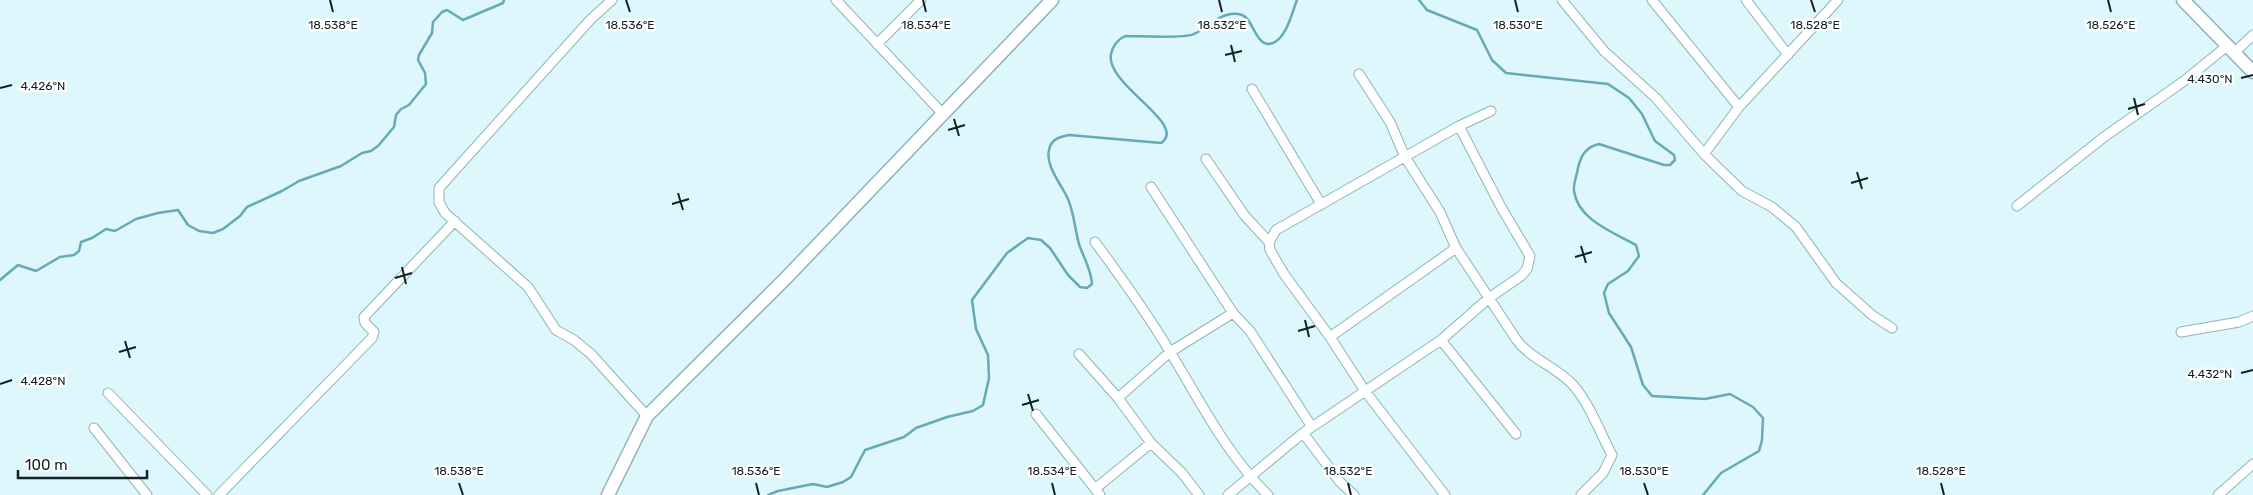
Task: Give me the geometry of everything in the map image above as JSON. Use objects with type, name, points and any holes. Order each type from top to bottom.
[{"type":"street","points":[[612,0],[590,20],[439,188],[439,202],[445,213],[528,287],[556,330],[574,340],[590,354],[647,416]]},
{"type":"street","points":[[836,0],[943,114]]},
{"type":"street","points":[[877,44],[921,0]]},
{"type":"street","points":[[608,495],[647,416],[786,278],[1052,0]]},
{"type":"street","points":[[1562,0],[1604,51],[1652,94],[1704,154],[1742,191],[1772,207],[1796,227],[1836,283],[1872,315],[1892,328]]},
{"type":"street","points":[[1652,0],[1739,107]]},
{"type":"street","points":[[1746,0],[1788,55]]},
{"type":"street","points":[[1704,154],[1739,107],[1837,0]]},
{"type":"street","points":[[2183,0],[2253,72]]},
{"type":"street","points":[[2017,206],[2104,137],[2253,35]]},
{"type":"street","points":[[1359,74],[1390,122],[1405,157],[1440,212],[1456,248],[1520,344],[1573,384],[1585,402],[1612,456],[1603,473],[1581,495]]},
{"type":"street","points":[[1252,89],[1321,204]]},
{"type":"street","points":[[1269,242],[1276,230],[1459,126],[1490,111]]},
{"type":"street","points":[[1228,495],[1248,476],[1303,433],[1441,340],[1489,298],[1521,276],[1527,269],[1530,256],[1501,207],[1459,126]]},
{"type":"street","points":[[1206,159],[1246,216],[1269,242],[1270,250],[1284,274],[1365,391],[1445,495]]},
{"type":"street","points":[[1151,187],[1233,313],[1250,331],[1312,427]]},
{"type":"street","points":[[219,495],[372,338],[374,332],[365,323],[364,317],[455,221]]},
{"type":"street","points":[[1095,242],[1144,309],[1197,399],[1248,476],[1268,495]]},
{"type":"street","points":[[1330,338],[1456,248]]},
{"type":"street","points":[[1118,398],[1144,378],[1170,352],[1233,313]]},
{"type":"street","points":[[2180,332],[2239,322],[2253,316]]},
{"type":"street","points":[[1441,340],[1516,434]]},
{"type":"street","points":[[1079,354],[1118,398],[1150,443],[1182,473],[1199,495]]},
{"type":"street","points":[[108,393],[207,495]]},
{"type":"street","points":[[1036,414],[1098,492],[1150,443]]},
{"type":"street","points":[[94,428],[146,495]]},
{"type":"street","points":[[1303,433],[1340,482],[1354,495]]},
{"type":"street","points":[[2218,495],[2253,464]]},
{"type":"waterway","points":[[0,280],[18,265],[36,271],[60,257],[74,255],[79,251],[81,242],[92,238],[106,229],[115,231],[136,219],[158,213],[178,210],[188,225],[199,231],[213,233],[223,229],[240,216],[247,207],[299,181],[341,166],[362,153],[371,151],[378,146],[394,127],[396,115],[401,109],[409,105],[426,84],[425,73],[418,60],[432,33],[433,22],[442,12],[447,10],[463,20],[503,3],[504,0]]},
{"type":"waterway","points":[[768,495],[778,491],[813,484],[827,487],[843,482],[851,477],[865,450],[904,437],[916,428],[947,417],[973,411],[983,405],[989,378],[988,355],[976,329],[972,300],[1007,253],[1028,238],[1041,240],[1050,248],[1068,275],[1080,287],[1087,288],[1092,284],[1089,269],[1079,244],[1070,204],[1049,162],[1050,146],[1056,139],[1069,135],[1161,143],[1167,135],[1164,125],[1120,78],[1113,66],[1111,54],[1114,45],[1118,41],[1125,36],[1189,36],[1222,17],[1235,14],[1246,18],[1263,42],[1267,44],[1273,43],[1278,40],[1285,30],[1297,0]]},
{"type":"waterway","points":[[1419,0],[1427,10],[1477,30],[1492,60],[1506,73],[1608,84],[1629,98],[1642,114],[1655,141],[1674,155],[1675,160],[1670,165],[1664,165],[1599,144],[1594,145],[1587,149],[1581,159],[1574,191],[1582,210],[1589,217],[1607,230],[1636,245],[1639,256],[1628,271],[1608,284],[1604,293],[1609,313],[1631,347],[1643,385],[1652,396],[1705,399],[1730,394],[1753,407],[1763,418],[1762,440],[1759,451],[1721,473],[1703,495]]}]
